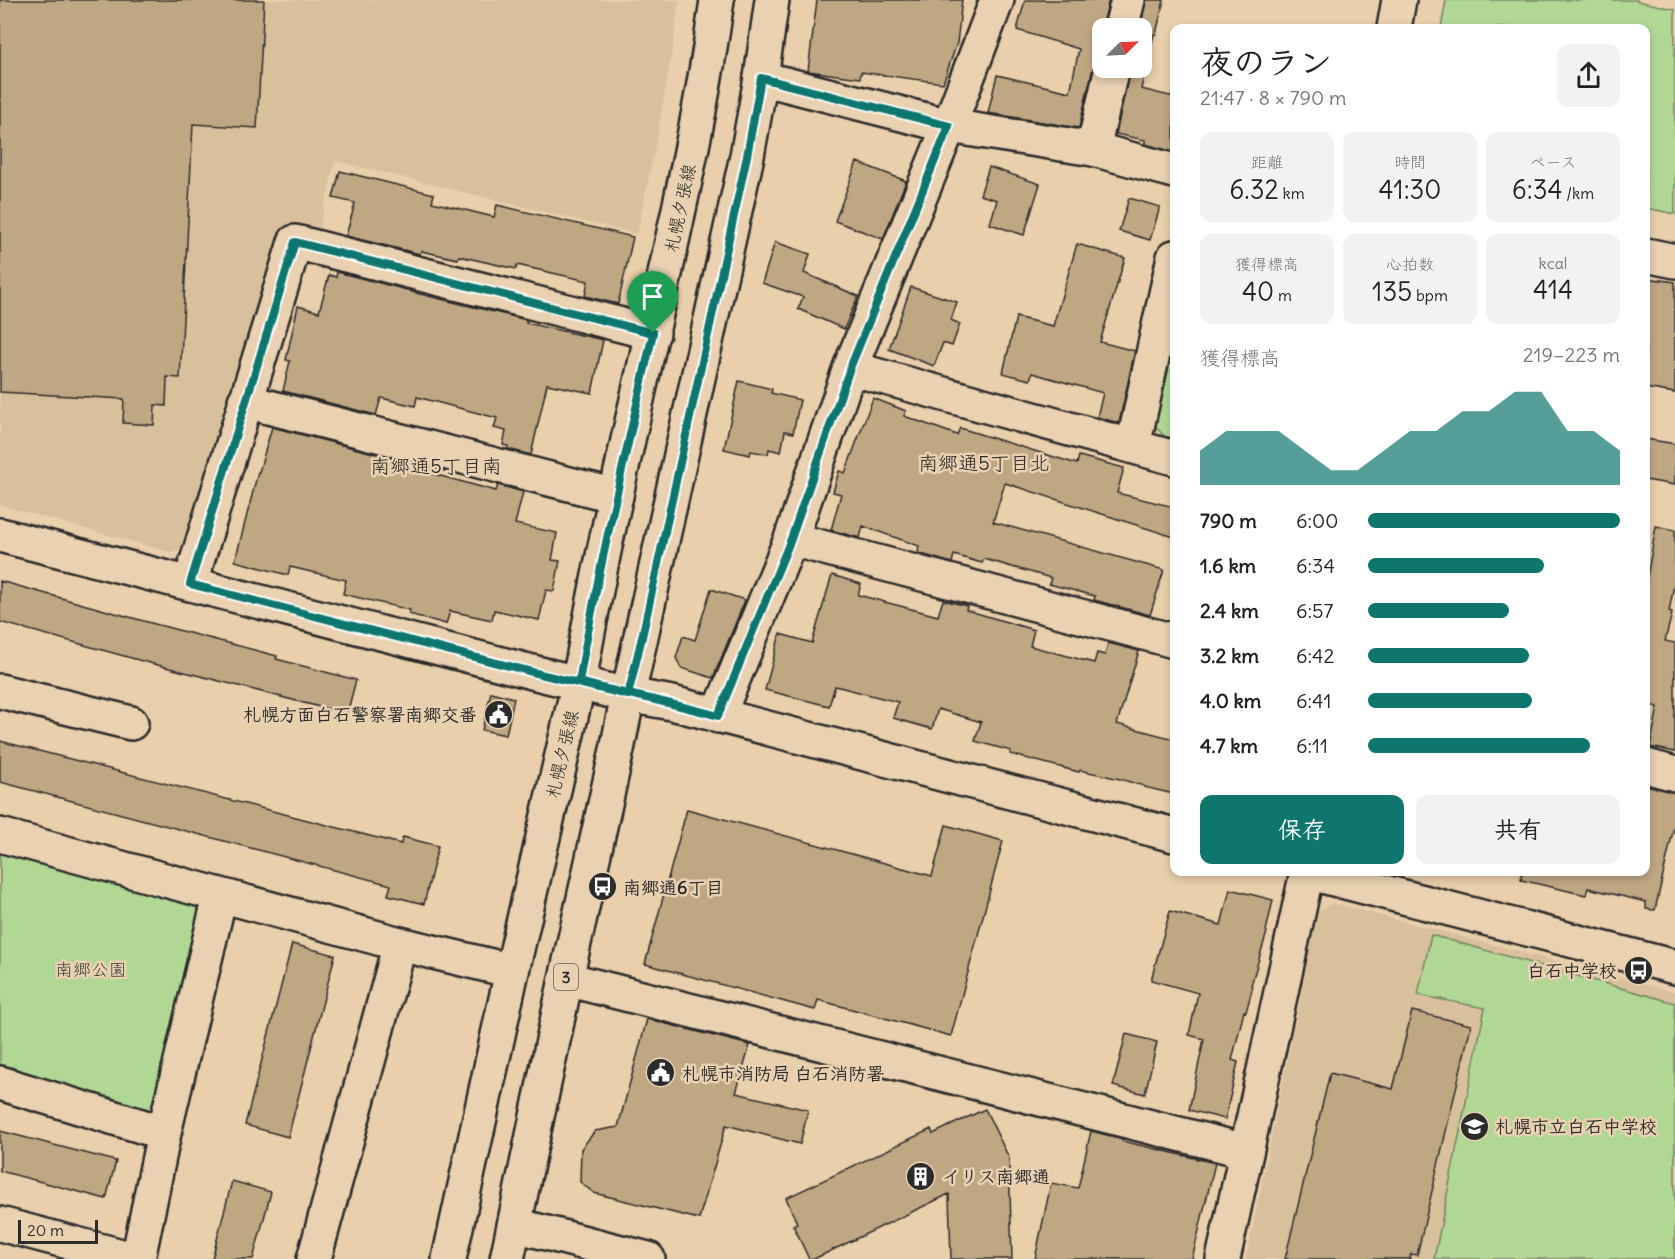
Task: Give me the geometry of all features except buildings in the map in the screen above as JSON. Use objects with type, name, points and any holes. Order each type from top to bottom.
[{"type":"street","name":"札幌夕張線","points":[[448,1259],[579,682],[616,496],[694,139],[717,0]]},
{"type":"street","name":"3","points":[[507,1259],[566,979],[742,179],[761,78],[772,0]]},
{"type":"street","points":[[718,716],[791,539],[850,368],[949,126],[997,0]]},
{"type":"street","points":[[1124,18],[1128,0]]},
{"type":"street","points":[[1395,24],[1399,0]]},
{"type":"street","points":[[761,78],[949,126],[1093,149],[1170,170]]},
{"type":"street","points":[[1093,149],[1110,78]]},
{"type":"street","points":[[190,584],[295,242],[653,333]]},
{"type":"street","points":[[1650,256],[1675,261]]},
{"type":"street","points":[[1133,446],[1170,275]]},
{"type":"street","points":[[850,368],[1170,457]]},
{"type":"street","points":[[245,401],[616,496]]},
{"type":"street","points":[[0,535],[544,675],[672,703],[1170,834]]},
{"type":"street","points":[[791,539],[1170,640]]},
{"type":"street","points":[[0,691],[131,723]]},
{"type":"street","points":[[1650,767],[1675,774]]},
{"type":"street","points":[[0,835],[400,944],[512,971]]},
{"type":"street","points":[[1223,1259],[1306,876]]},
{"type":"street","points":[[1322,876],[1675,967]]},
{"type":"street","points":[[138,1259],[164,1133],[220,896]]},
{"type":"street","points":[[314,1259],[400,944]]},
{"type":"street","points":[[566,979],[1246,1150]]},
{"type":"street","points":[[0,1083],[164,1133]]},
{"type":"street","points":[[0,1224],[133,1259]]},
{"type":"street","points":[[515,1225],[648,1259]]},
{"type":"shaded area","points":[[0,0],[679,0],[658,132],[637,234],[335,161],[318,235],[292,229],[184,546],[173,553],[0,505]]},
{"type":"shaded area","name":"札幌市立白石中学校","points":[[1333,903],[1675,992],[1675,1259],[1246,1259],[1318,911]]},
{"type":"green space","points":[[1446,0],[1637,0],[1675,9],[1675,214],[1650,209],[1650,24],[1442,24]]},
{"type":"green space","points":[[1170,358],[1170,437],[1164,436],[1154,425]]},
{"type":"green space","name":"南郷公園","points":[[0,847],[201,905],[150,1115],[0,1065]]},
{"type":"green space","points":[[1431,935],[1675,1003],[1675,1259],[1434,1259],[1485,1008],[1418,995]]},
{"type":"place","name":"札幌方面白石警察署南郷交番","points":[[498,714]]},
{"type":"place","name":"南郷通6丁目","points":[[602,887]]},
{"type":"place","name":"白石中学校","points":[[1638,970]]},
{"type":"place","name":"札幌市消防局 白石消防署","points":[[661,1073]]},
{"type":"place","name":"札幌市立白石中学校","points":[[1474,1126]]},
{"type":"place","name":"イリス南郷通","points":[[921,1176]]},
{"type":"district","name":"南郷通5丁目北","points":[[984,462]]},
{"type":"district","name":"南郷通5丁目南","points":[[436,465]]},
{"type":"route","points":[[653,333],[295,242],[190,584],[628,695],[747,156],[761,78],[949,126],[850,368],[791,539],[718,716],[672,703],[628,695],[579,682],[616,496],[653,333]]}]
